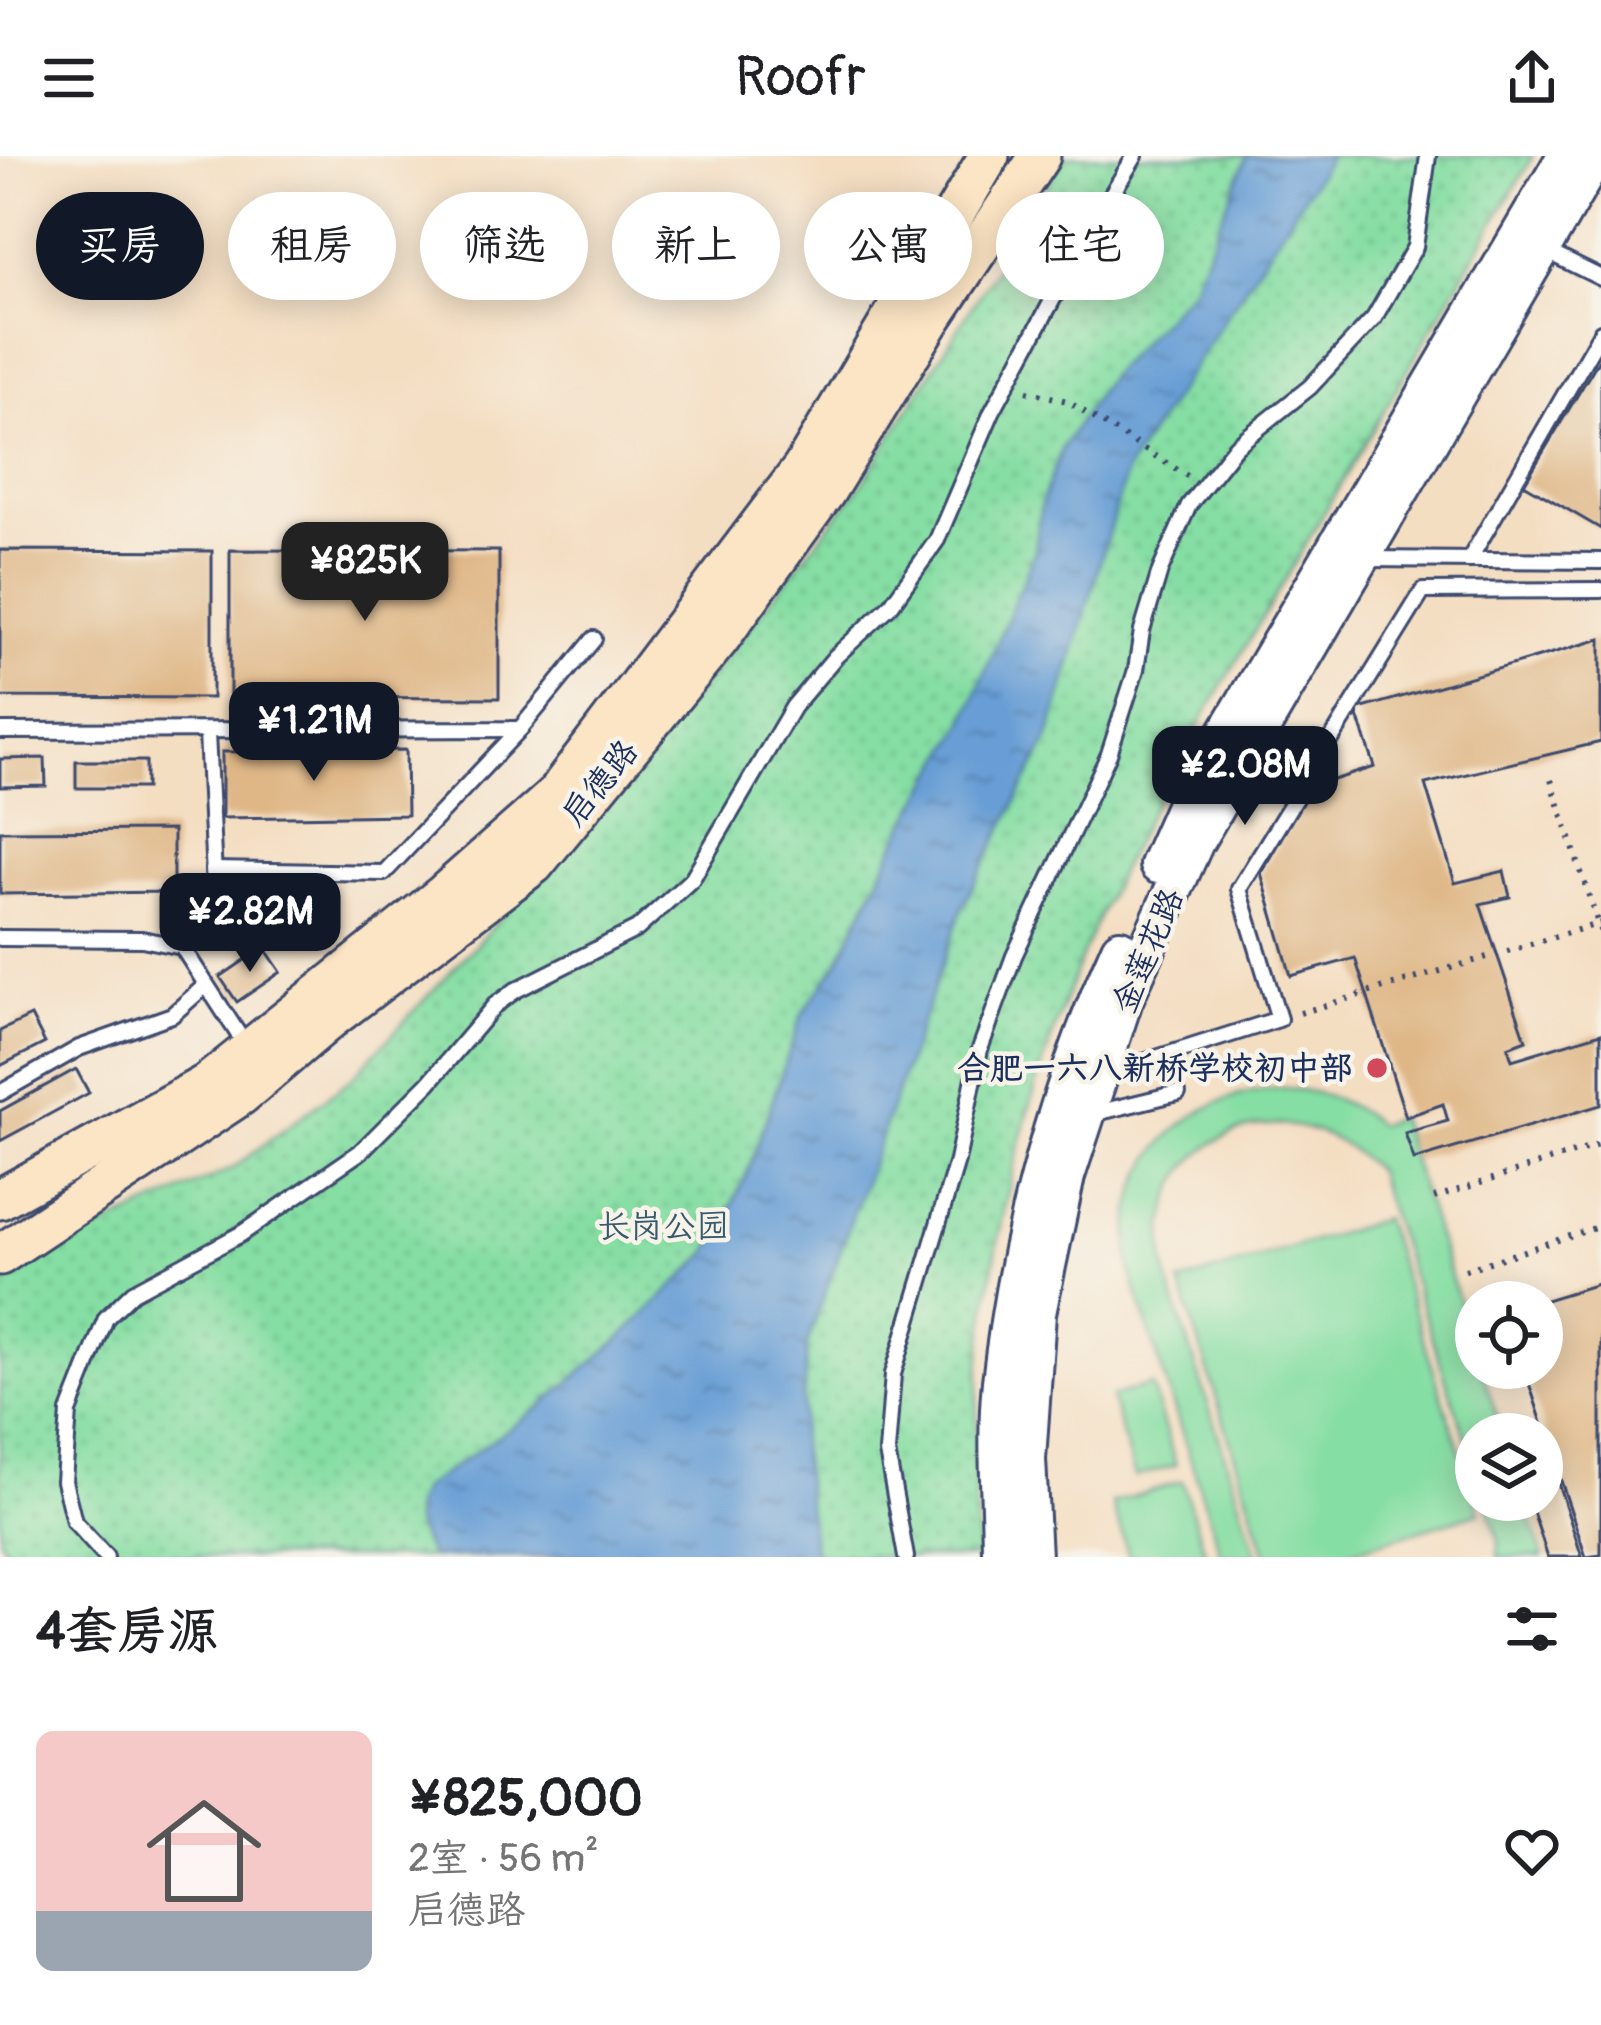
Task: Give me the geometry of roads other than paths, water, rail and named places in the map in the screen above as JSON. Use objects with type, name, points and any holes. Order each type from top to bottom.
[{"type":"main road","name":"启德路","points":[[0,1199],[207,1084],[444,894],[554,797],[803,468],[988,156]]},
{"type":"main road","name":"启德路","points":[[0,1255],[241,1095],[330,1019],[534,864],[719,639],[825,492],[930,321],[1040,156]]},
{"type":"street","name":"金莲花路","points":[[1001,1557],[1001,1386],[1020,1262],[1087,1022],[1185,804],[1566,156]]},
{"type":"street","name":"金莲花路","points":[[1032,1557],[1027,1460],[1037,1313],[1066,1176],[1124,1000],[1195,842],[1596,156]]},
{"type":"lane","points":[[106,1557],[74,1522],[64,1480],[69,1412],[106,1318],[133,1292],[241,1234],[360,1152],[430,1083],[495,1005],[638,929],[692,879],[793,707],[913,579],[937,540],[1008,382],[1135,156]]},
{"type":"lane","points":[[906,1557],[887,1452],[893,1374],[957,1161],[980,1048],[1014,956],[1109,754],[1160,571],[1189,505],[1236,446],[1310,387],[1374,318],[1415,248],[1427,156]]},
{"type":"lane","points":[[1541,249],[1601,278]]},
{"type":"lane","points":[[1469,560],[1601,332]]},
{"type":"lane","points":[[1360,559],[1601,561]]},
{"type":"lane","points":[[1102,1075],[1280,1019],[1240,889],[1423,591],[1601,590]]},
{"type":"lane","points":[[213,870],[384,873],[520,729],[594,639]]},
{"type":"lane","points":[[0,731],[520,729]]},
{"type":"lane","points":[[182,947],[214,896],[207,733]]},
{"type":"lane","points":[[0,938],[142,939],[182,947],[248,1051]]},
{"type":"lane","points":[[0,1093],[79,1048],[172,1015],[206,985]]},
{"type":"lane","points":[[1088,1115],[1178,1093]]},
{"type":"water","points":[[1247,156],[1330,156],[1127,469],[1049,738],[963,906],[807,1344],[800,1445],[815,1557],[431,1557],[414,1515],[423,1488],[538,1409],[619,1340],[708,1253],[747,1174],[803,1012],[836,966],[904,827],[964,723],[1035,551],[1041,505],[1062,448],[1108,377],[1192,288]]},
{"type":"place","name":"合肥一六八新桥学校初中部","points":[[1377,1068]]},
{"type":"park label","name":"长岗公园","points":[[663,1226]]}]
